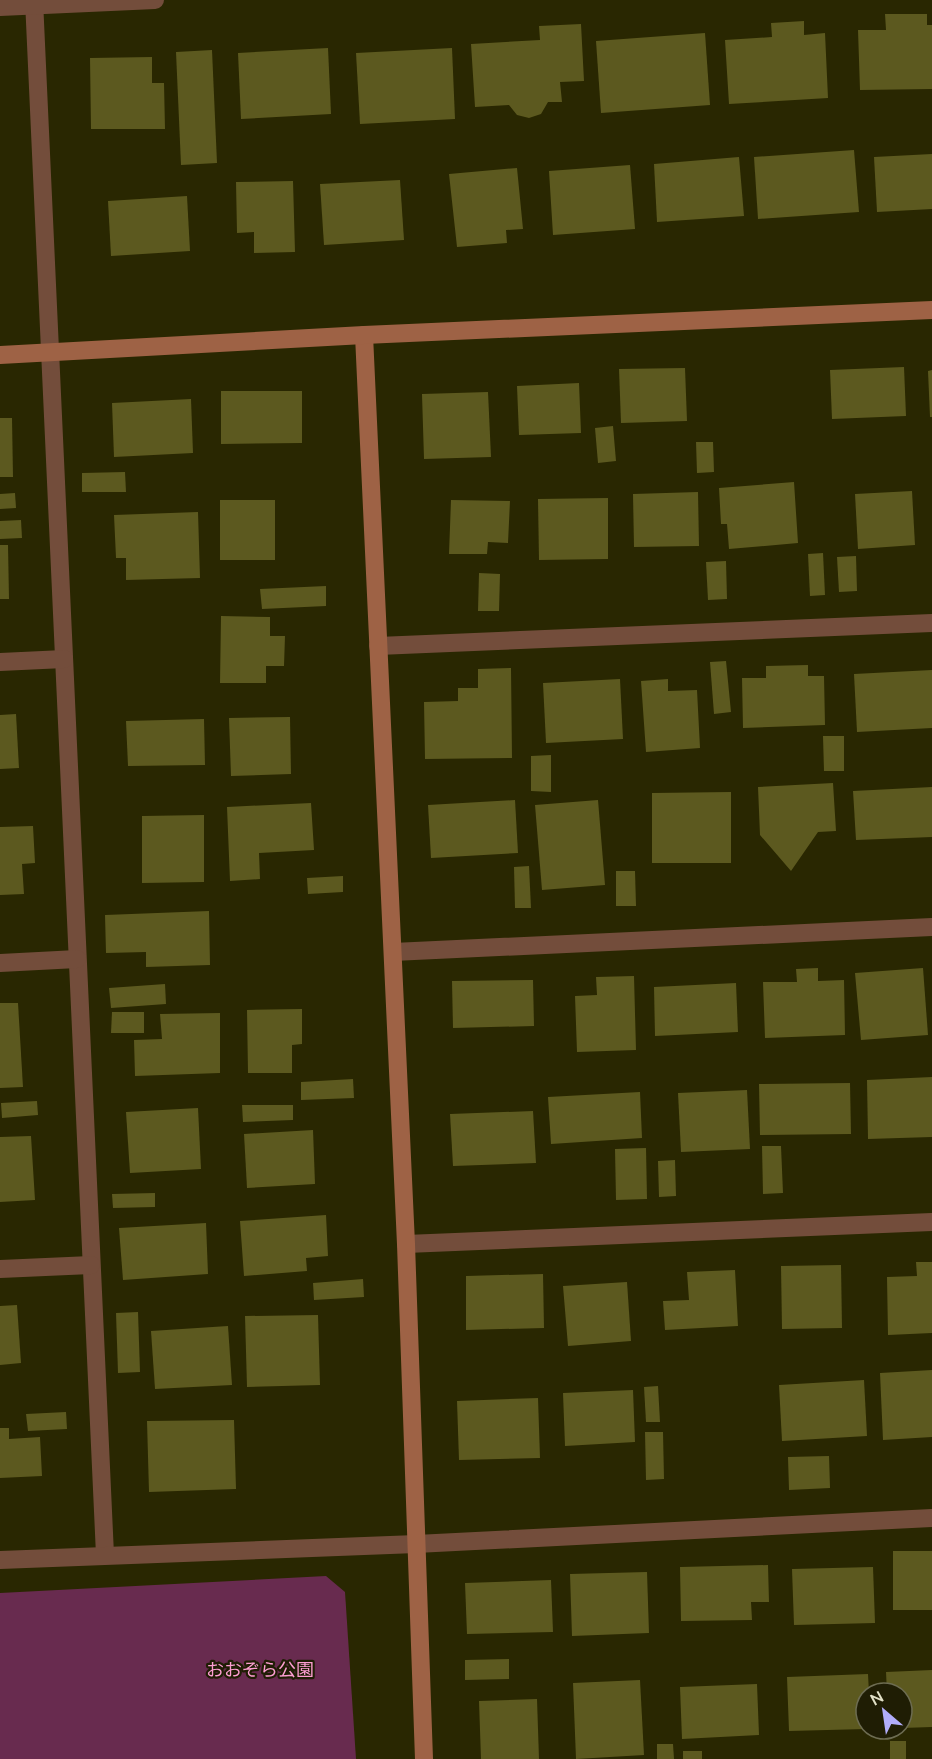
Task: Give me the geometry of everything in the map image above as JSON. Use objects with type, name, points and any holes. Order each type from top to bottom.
[{"type":"street","points":[[0,7],[34,3],[155,0]]},
{"type":"street","points":[[34,3],[105,1555]]},
{"type":"street","points":[[0,355],[364,335],[932,310]]},
{"type":"street","points":[[364,335],[406,1244],[424,1759]]},
{"type":"street","points":[[378,646],[932,623]]},
{"type":"street","points":[[0,662],[64,659]]},
{"type":"street","points":[[393,952],[932,927]]},
{"type":"street","points":[[0,963],[77,959]]},
{"type":"street","points":[[406,1244],[932,1222]]},
{"type":"street","points":[[0,1269],[91,1265]]},
{"type":"street","points":[[0,1560],[416,1544],[932,1518]]},
{"type":"green space","name":"おおぞら公園","points":[[326,1576],[345,1592],[356,1759],[0,1759],[0,1593]]},
{"type":"building","points":[[885,14],[927,14],[927,25],[932,25],[932,89],[860,90],[858,30],[886,30]]},
{"type":"building","points":[[804,21],[804,35],[825,33],[828,98],[729,104],[725,40],[772,37],[771,23]]},
{"type":"building","points":[[581,24],[584,81],[560,82],[562,102],[548,102],[541,114],[529,118],[517,115],[509,105],[475,107],[471,44],[540,40],[539,26]]},
{"type":"building","points":[[705,33],[710,105],[601,113],[596,41]]},
{"type":"building","points":[[328,48],[331,114],[241,119],[238,53]]},
{"type":"building","points":[[452,48],[455,119],[360,124],[356,53]]},
{"type":"building","points":[[212,50],[217,163],[181,165],[176,52]]},
{"type":"building","points":[[152,57],[152,83],[164,83],[165,129],[91,129],[90,58]]},
{"type":"building","points":[[854,150],[859,212],[758,219],[754,157]]},
{"type":"building","points":[[932,154],[932,209],[877,212],[874,157]]},
{"type":"building","points":[[739,157],[744,216],[657,222],[654,164]]},
{"type":"building","points":[[630,165],[635,229],[553,235],[549,171]]},
{"type":"building","points":[[517,168],[523,229],[506,230],[507,243],[457,247],[449,174]]},
{"type":"building","points":[[400,180],[404,240],[324,245],[320,184]]},
{"type":"building","points":[[293,181],[295,252],[254,253],[254,232],[237,233],[236,182]]},
{"type":"building","points":[[187,196],[190,251],[111,256],[108,201]]},
{"type":"building","points":[[904,367],[906,416],[832,419],[830,370]]},
{"type":"building","points":[[685,368],[687,421],[621,423],[619,369]]},
{"type":"building","points":[[932,370],[932,417],[930,417],[928,371]]},
{"type":"building","points":[[579,383],[581,433],[519,435],[517,386]]},
{"type":"building","points":[[221,391],[302,391],[302,443],[221,444]]},
{"type":"building","points":[[488,392],[491,457],[424,459],[422,394]]},
{"type":"building","points":[[191,399],[193,453],[114,457],[112,403]]},
{"type":"building","points":[[0,418],[12,418],[13,477],[0,477]]},
{"type":"building","points":[[613,426],[616,461],[598,463],[595,428]]},
{"type":"building","points":[[696,442],[713,442],[714,472],[697,473]]},
{"type":"building","points":[[125,472],[126,492],[82,492],[82,473]]},
{"type":"building","points":[[794,482],[798,543],[729,549],[727,524],[721,524],[719,488]]},
{"type":"building","points":[[912,491],[915,545],[858,549],[855,494]]},
{"type":"building","points":[[698,492],[699,546],[634,547],[633,494]]},
{"type":"building","points":[[15,493],[16,508],[0,509],[0,494]]},
{"type":"building","points":[[608,498],[608,559],[539,560],[538,499]]},
{"type":"building","points":[[220,500],[275,500],[275,560],[220,560]]},
{"type":"building","points":[[451,500],[510,501],[508,543],[488,542],[487,554],[449,554]]},
{"type":"building","points":[[198,512],[200,578],[126,580],[126,558],[116,558],[114,515]]},
{"type":"building","points":[[21,520],[22,538],[0,539],[0,521]]},
{"type":"building","points":[[0,545],[8,545],[9,599],[0,599]]},
{"type":"building","points":[[823,553],[825,595],[810,596],[808,554]]},
{"type":"building","points":[[856,556],[857,591],[839,592],[837,557]]},
{"type":"building","points":[[726,561],[727,599],[708,600],[706,562]]},
{"type":"building","points":[[479,573],[500,574],[499,611],[478,611]]},
{"type":"building","points":[[326,586],[326,606],[262,609],[260,589]]},
{"type":"building","points":[[221,616],[270,617],[270,636],[285,636],[284,666],[266,666],[266,683],[220,683]]},
{"type":"building","points":[[726,661],[731,712],[714,714],[710,662]]},
{"type":"building","points":[[808,665],[808,676],[824,676],[825,725],[743,728],[742,678],[766,678],[766,666]]},
{"type":"building","points":[[511,668],[512,758],[425,759],[424,702],[458,701],[458,688],[478,688],[478,669]]},
{"type":"building","points":[[932,670],[932,728],[857,732],[854,674]]},
{"type":"building","points":[[620,679],[623,739],[546,743],[543,683]]},
{"type":"building","points":[[668,679],[668,691],[697,690],[700,748],[646,752],[641,681]]},
{"type":"building","points":[[16,714],[19,768],[0,769],[0,715]]},
{"type":"building","points":[[290,717],[291,774],[231,776],[229,718]]},
{"type":"building","points":[[204,719],[205,765],[128,766],[126,721]]},
{"type":"building","points":[[823,736],[844,736],[844,771],[824,771]]},
{"type":"building","points":[[551,755],[551,792],[531,791],[531,756]]},
{"type":"building","points":[[833,783],[836,831],[818,832],[791,871],[760,835],[758,787]]},
{"type":"building","points":[[932,787],[932,837],[856,840],[853,791]]},
{"type":"building","points":[[731,792],[731,863],[652,863],[652,793]]},
{"type":"building","points":[[515,800],[518,853],[431,858],[428,805]]},
{"type":"building","points":[[598,800],[605,885],[542,890],[535,805]]},
{"type":"building","points":[[311,803],[314,850],[259,853],[260,879],[230,881],[227,807]]},
{"type":"building","points":[[204,815],[204,882],[142,883],[142,816]]},
{"type":"building","points":[[33,826],[35,863],[22,864],[24,894],[0,895],[0,827]]},
{"type":"building","points":[[529,866],[531,908],[515,908],[514,867]]},
{"type":"building","points":[[616,871],[635,871],[636,906],[616,906]]},
{"type":"building","points":[[343,876],[343,892],[308,894],[307,878]]},
{"type":"building","points":[[209,911],[210,965],[146,967],[146,952],[106,953],[105,915]]},
{"type":"building","points":[[818,968],[818,981],[844,980],[845,1035],[765,1038],[763,982],[797,982],[796,969]]},
{"type":"building","points":[[923,968],[928,1035],[861,1040],[855,973]]},
{"type":"building","points":[[634,976],[636,1050],[577,1052],[575,996],[597,995],[596,977]]},
{"type":"building","points":[[533,980],[534,1026],[453,1028],[452,981]]},
{"type":"building","points":[[736,983],[738,1032],[655,1036],[654,987]]},
{"type":"building","points":[[165,984],[166,1004],[111,1008],[109,988]]},
{"type":"building","points":[[0,1003],[18,1003],[23,1087],[0,1088]]},
{"type":"building","points":[[302,1009],[302,1044],[292,1045],[292,1073],[248,1073],[247,1010]]},
{"type":"building","points":[[112,1012],[144,1012],[144,1033],[111,1033]]},
{"type":"building","points":[[220,1013],[220,1073],[135,1076],[134,1040],[162,1039],[160,1014]]},
{"type":"building","points":[[932,1077],[932,1137],[868,1139],[867,1080]]},
{"type":"building","points":[[353,1079],[354,1098],[301,1100],[301,1082]]},
{"type":"building","points":[[850,1083],[851,1134],[760,1135],[759,1084]]},
{"type":"building","points":[[747,1090],[750,1149],[681,1152],[678,1093]]},
{"type":"building","points":[[640,1092],[642,1138],[551,1144],[548,1097]]},
{"type":"building","points":[[37,1101],[38,1115],[2,1118],[1,1103]]},
{"type":"building","points":[[242,1105],[293,1105],[293,1120],[243,1122]]},
{"type":"building","points":[[198,1108],[201,1169],[130,1173],[126,1112]]},
{"type":"building","points":[[533,1111],[536,1163],[453,1166],[450,1114]]},
{"type":"building","points":[[313,1130],[315,1184],[247,1188],[244,1134]]},
{"type":"building","points":[[31,1136],[35,1200],[0,1202],[0,1137]]},
{"type":"building","points":[[762,1146],[781,1146],[783,1193],[763,1194]]},
{"type":"building","points":[[646,1148],[647,1199],[616,1200],[615,1149]]},
{"type":"building","points":[[675,1160],[676,1196],[659,1197],[658,1161]]},
{"type":"building","points":[[155,1193],[155,1207],[113,1208],[112,1194]]},
{"type":"building","points":[[326,1215],[328,1256],[306,1258],[307,1271],[244,1276],[240,1221]]},
{"type":"building","points":[[206,1223],[208,1274],[123,1280],[119,1228]]},
{"type":"building","points":[[916,1262],[932,1262],[932,1333],[888,1335],[887,1277],[917,1276]]},
{"type":"building","points":[[841,1265],[842,1328],[782,1329],[781,1266]]},
{"type":"building","points":[[735,1270],[738,1326],[665,1330],[663,1301],[689,1300],[687,1272]]},
{"type":"building","points":[[543,1274],[544,1328],[466,1330],[466,1276]]},
{"type":"building","points":[[363,1279],[364,1297],[314,1300],[313,1283]]},
{"type":"building","points":[[627,1282],[631,1341],[568,1346],[563,1286]]},
{"type":"building","points":[[17,1305],[21,1363],[0,1365],[0,1306]]},
{"type":"building","points":[[138,1312],[140,1372],[118,1373],[116,1313]]},
{"type":"building","points":[[318,1315],[320,1385],[247,1387],[245,1316]]},
{"type":"building","points":[[228,1326],[232,1385],[155,1389],[151,1331]]},
{"type":"building","points":[[932,1370],[932,1437],[883,1440],[880,1373]]},
{"type":"building","points":[[864,1380],[867,1436],[782,1441],[779,1385]]},
{"type":"building","points":[[658,1386],[660,1422],[646,1422],[644,1387]]},
{"type":"building","points":[[633,1390],[635,1442],[565,1446],[563,1393]]},
{"type":"building","points":[[538,1398],[540,1458],[459,1460],[457,1401]]},
{"type":"building","points":[[66,1412],[67,1429],[28,1431],[26,1414]]},
{"type":"building","points":[[234,1420],[236,1489],[149,1492],[147,1421]]},
{"type":"building","points":[[0,1428],[9,1428],[9,1439],[40,1437],[42,1476],[0,1478]]},
{"type":"building","points":[[645,1432],[663,1432],[664,1479],[646,1480]]},
{"type":"building","points":[[829,1456],[830,1488],[789,1490],[788,1457]]},
{"type":"building","points":[[893,1551],[932,1551],[932,1610],[893,1610]]},
{"type":"building","points":[[768,1565],[769,1602],[751,1602],[752,1620],[681,1621],[680,1567]]},
{"type":"building","points":[[873,1567],[875,1623],[794,1625],[792,1569]]},
{"type":"building","points":[[647,1572],[649,1633],[572,1636],[570,1574]]},
{"type":"building","points":[[551,1580],[553,1632],[467,1634],[465,1583]]},
{"type":"building","points":[[509,1659],[509,1679],[465,1680],[465,1660]]},
{"type":"building","points":[[932,1670],[932,1727],[914,1728],[914,1681],[886,1681],[886,1672]]},
{"type":"building","points":[[868,1674],[868,1681],[854,1681],[854,1729],[789,1731],[787,1677]]},
{"type":"building","points":[[640,1680],[644,1755],[576,1759],[573,1683]]},
{"type":"building","points":[[757,1684],[759,1735],[682,1739],[680,1687]]},
{"type":"building","points":[[537,1699],[539,1759],[481,1759],[479,1701]]},
{"type":"building","points":[[890,1741],[906,1741],[906,1759],[890,1759]]},
{"type":"building","points":[[657,1744],[673,1744],[674,1759],[657,1759]]},
{"type":"building","points":[[683,1751],[702,1751],[702,1759],[683,1759]]}]
